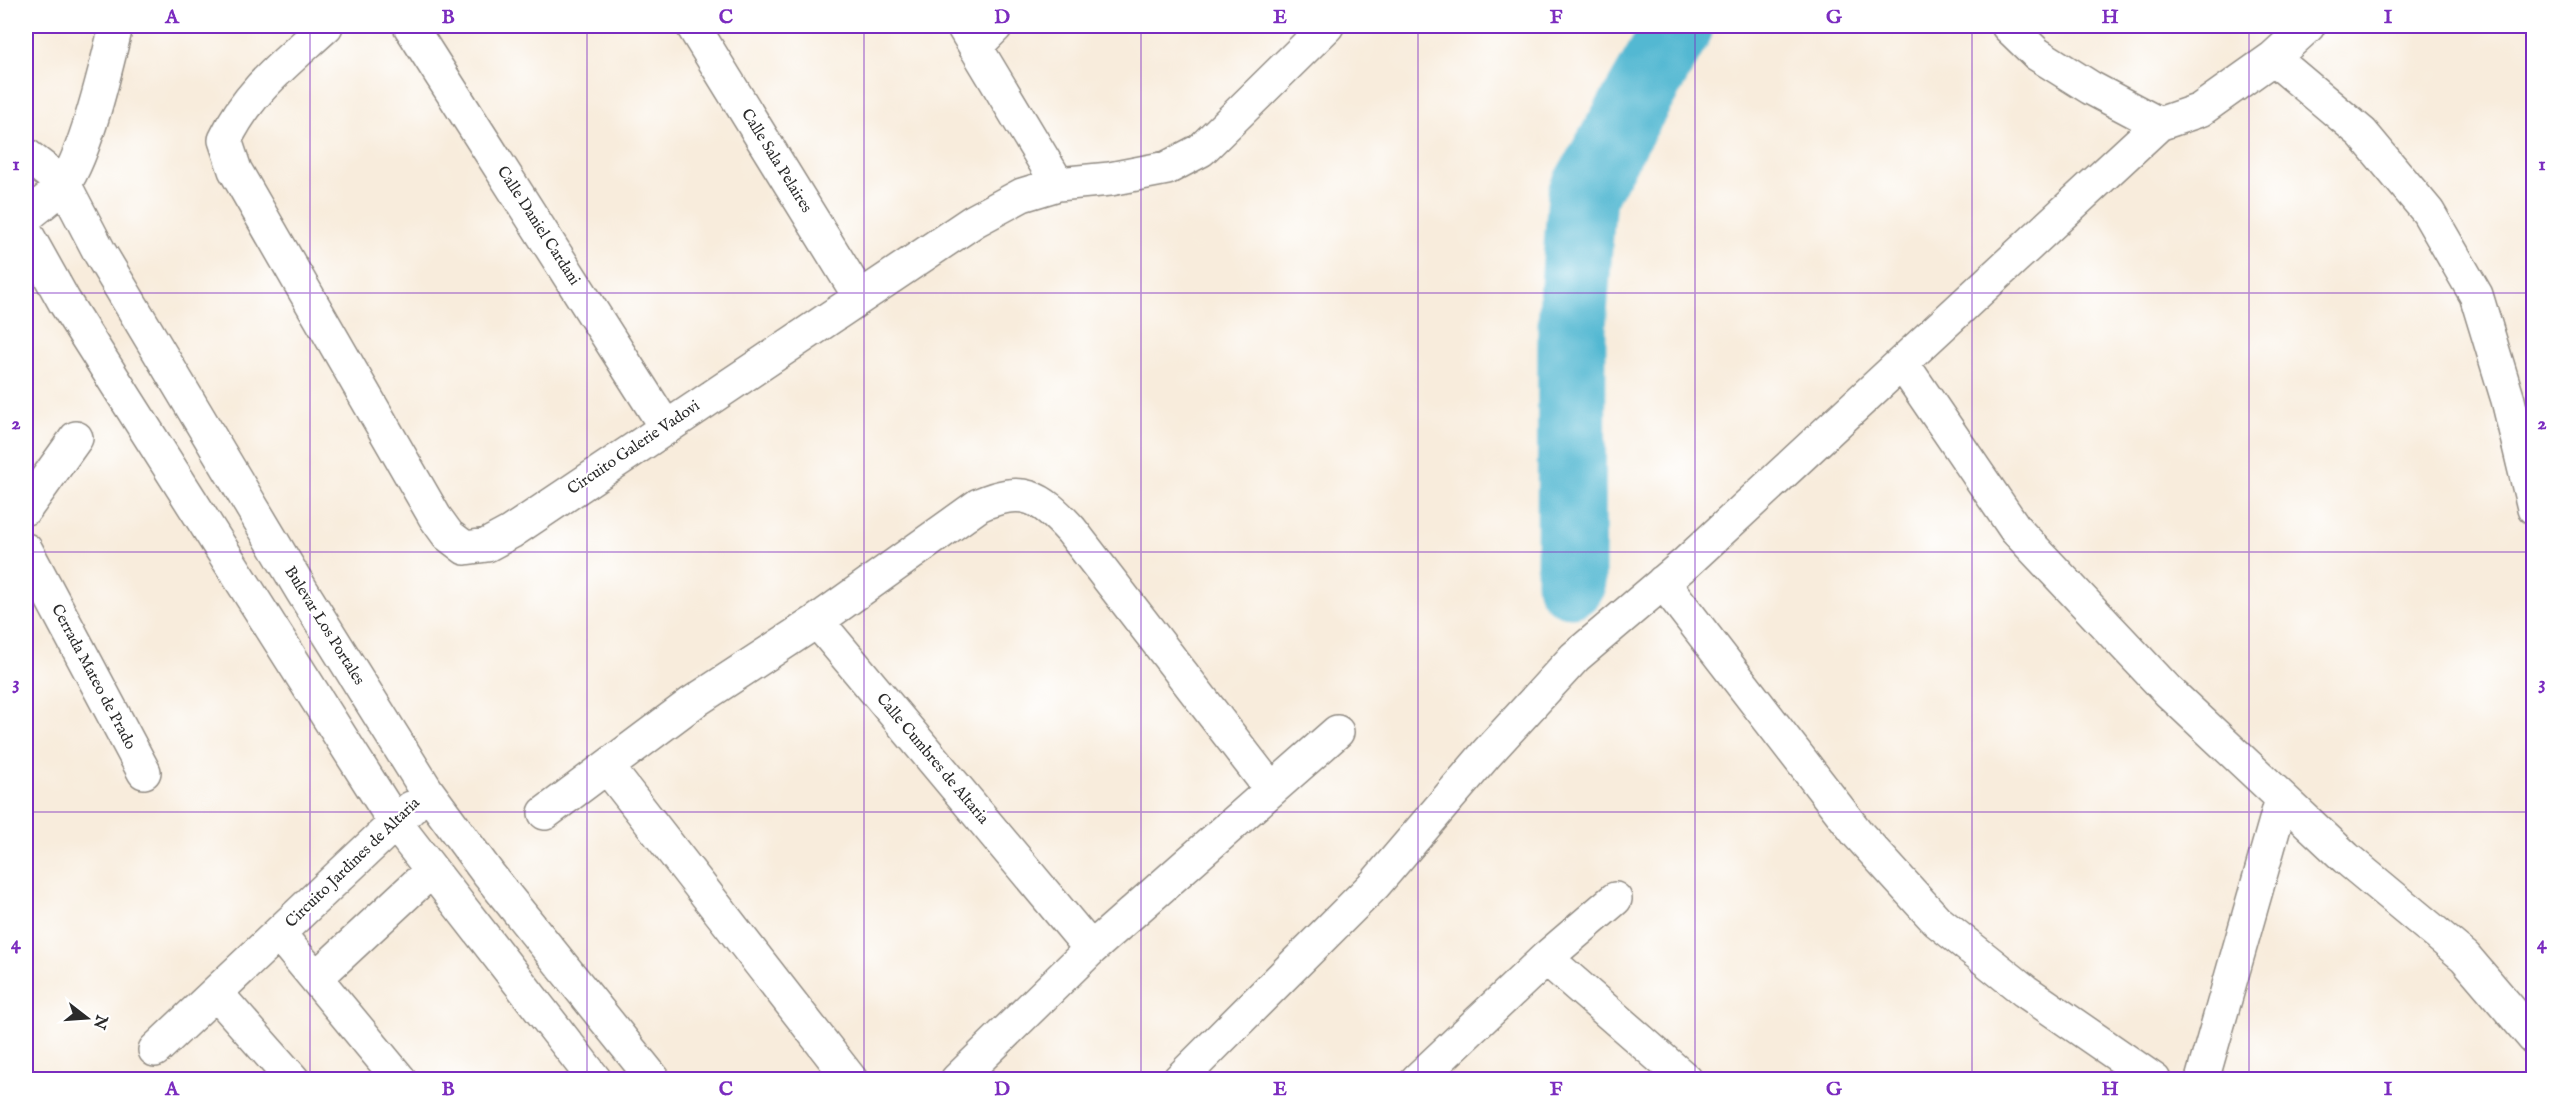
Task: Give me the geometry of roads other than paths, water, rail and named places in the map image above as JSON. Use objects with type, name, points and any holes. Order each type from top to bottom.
[{"type":"street","points":[[26,217],[64,184],[79,151],[94,107],[116,26]]},
{"type":"street","name":"Circuito Galerie Vadovi","points":[[326,26],[260,87],[237,115],[225,140],[235,170],[435,517],[448,535],[465,548],[495,541],[511,532],[665,426],[975,221],[1022,195],[1058,184],[1110,179],[1167,168],[1201,150],[1328,26]]},
{"type":"street","name":"Calle Daniel Cardani","points":[[410,26],[665,426]]},
{"type":"street","name":"Calle Sala Pelaires","points":[[693,26],[860,297]]},
{"type":"street","points":[[2008,26],[2037,54],[2091,88],[2158,124]]},
{"type":"street","points":[[1179,1080],[1375,884],[1487,753],[1575,657],[1663,582],[2158,124],[2200,110],[2273,58],[2308,26]]},
{"type":"street","points":[[978,33],[1058,184]]},
{"type":"street","points":[[2273,58],[2362,133],[2428,212],[2476,295],[2521,405],[2534,508]]},
{"type":"street","name":"Bulevar Los Portales","points":[[26,155],[64,184],[100,254],[296,580],[427,791],[489,875],[654,1080]]},
{"type":"street","points":[[26,233],[70,311],[396,824],[595,1080]]},
{"type":"street","points":[[1902,363],[2016,530],[2168,691],[2346,858],[2465,957],[2534,1038]]},
{"type":"street","points":[[26,508],[76,438]]},
{"type":"street","points":[[545,813],[692,703],[817,621],[979,505],[1004,494],[1025,496],[1051,508],[1071,530],[1271,789]]},
{"type":"street","name":"Cerrada Mateo de Prado","points":[[26,550],[144,772]]},
{"type":"street","points":[[1663,582],[1857,833],[1937,921],[2025,991],[2154,1080]]},
{"type":"street","name":"Calle Cumbres de Altaria","points":[[817,621],[1091,949]]},
{"type":"street","points":[[957,1080],[1091,949],[1337,732]]},
{"type":"street","points":[[608,768],[851,1080]]},
{"type":"street","name":"Circuito Jardines de Altaria","points":[[155,1050],[396,824],[427,791]]},
{"type":"street","points":[[2202,1080],[2282,799]]},
{"type":"street","points":[[317,977],[431,871]]},
{"type":"street","points":[[1417,1080],[1546,958],[1615,899]]},
{"type":"street","name":"Circuito Jardines de Altaria","points":[[279,934],[317,977],[400,1080]]},
{"type":"street","points":[[1546,958],[1686,1080]]},
{"type":"street","points":[[216,993],[293,1080]]},
{"type":"waterway","points":[[1571,583],[1572,326],[1582,195],[1679,26]]}]
